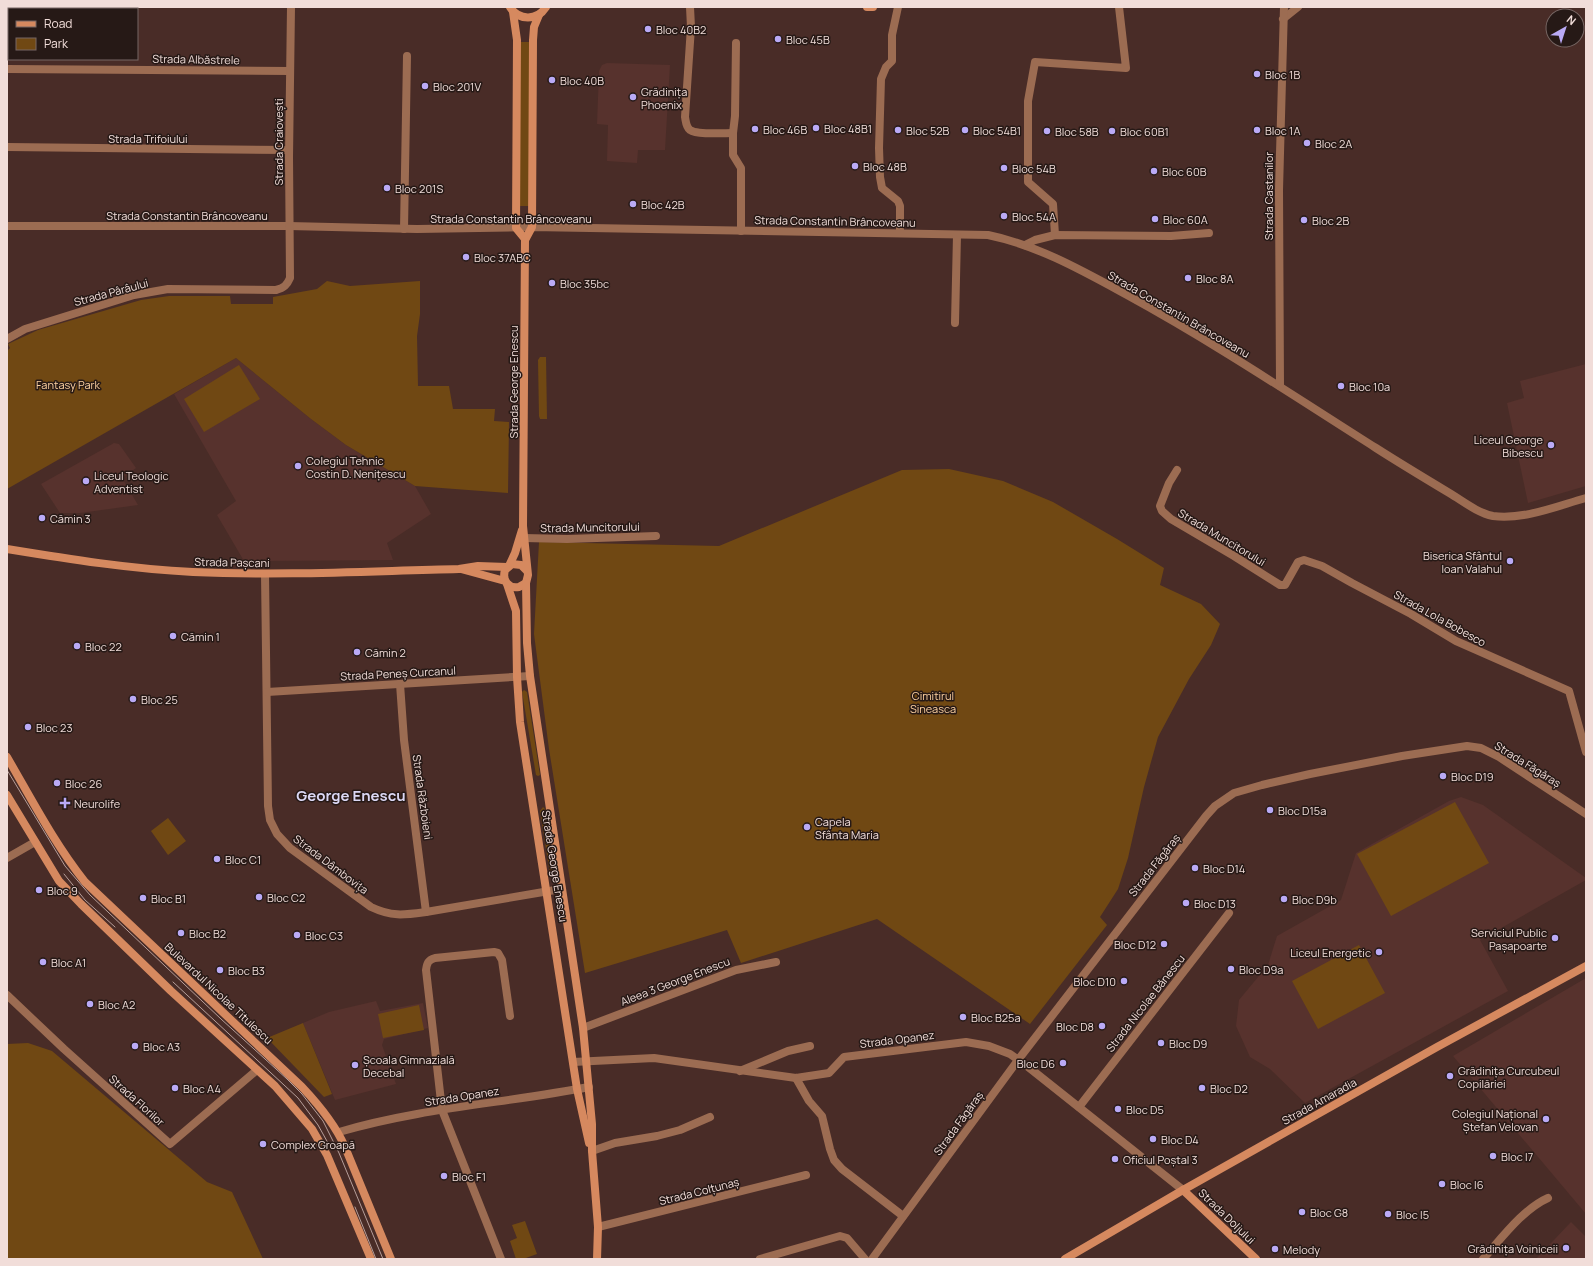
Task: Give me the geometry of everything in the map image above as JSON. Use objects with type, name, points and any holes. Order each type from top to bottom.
[{"type":"street","name":"Strada Craiovești","points":[[290,278],[289,150],[291,7]]},
{"type":"street","points":[[510,8],[525,18],[539,15],[548,7]]},
{"type":"street","points":[[690,7],[691,27],[685,118],[686,125],[690,130],[698,132],[732,133]]},
{"type":"street","points":[[867,7],[873,7]]},
{"type":"street","points":[[898,7],[892,35],[892,61],[886,67],[881,79],[879,148],[882,188],[898,201],[900,206],[900,233]]},
{"type":"street","points":[[1055,234],[1053,204],[1028,182],[1028,101],[1035,62],[1126,68],[1119,7]]},
{"type":"street","name":"Strada Castanilor","points":[[1280,386],[1279,190],[1284,7]]},
{"type":"street","points":[[1283,19],[1298,7]]},
{"type":"street","points":[[510,8],[517,40],[516,228],[525,239]]},
{"type":"street","name":"Strada George Enescu","points":[[526,571],[523,526],[525,239],[532,227],[533,40],[534,27],[539,15]]},
{"type":"street","points":[[736,43],[735,116],[732,133],[733,155],[741,168],[741,231]]},
{"type":"street","points":[[404,229],[407,56]]},
{"type":"street","name":"Strada Albăstrele","points":[[7,68],[290,71]]},
{"type":"street","name":"Strada Trifoiului","points":[[7,148],[289,150]]},
{"type":"street","name":"Strada Constantin Brâncoveanu","points":[[7,226],[289,226],[404,229],[532,227],[988,235],[1025,245],[1103,282],[1171,319],[1280,386],[1408,469],[1479,511],[1493,516],[1522,516],[1586,498]]},
{"type":"street","points":[[1025,245],[1035,240],[1055,234],[1171,236],[1209,233]]},
{"type":"street","points":[[954,323],[957,235]]},
{"type":"street","name":"Strada Pârâului","points":[[7,339],[25,329],[134,295],[168,289],[276,290],[284,288],[288,284],[290,278]]},
{"type":"street","name":"Strada Muncitorului","points":[[1176,470],[1160,506],[1162,511],[1171,519],[1280,585],[1285,585],[1298,562],[1304,560]]},
{"type":"street","name":"Strada George Enescu","points":[[508,567],[515,553],[523,526]]},
{"type":"street","name":"Strada Muncitorului","points":[[524,538],[567,539],[656,536]]},
{"type":"street","name":"Strada Pașcani","points":[[7,549],[127,567],[193,572],[265,574],[459,568],[478,566],[508,567]]},
{"type":"street","name":"Strada Lola Bobesco","points":[[1304,560],[1322,566],[1476,651],[1569,691],[1586,752]]},
{"type":"street","points":[[512,564],[521,565],[526,571],[528,575],[526,583],[515,588],[506,583],[504,573],[512,564]]},
{"type":"street","name":"Strada Pașcani","points":[[459,568],[470,573],[506,583]]},
{"type":"street","name":"Strada Dâmbovița","points":[[265,574],[268,806],[270,820],[277,834],[290,848],[370,907],[393,915],[426,912],[561,889]]},
{"type":"street","name":"Strada George Enescu","points":[[506,583],[516,611],[517,677],[520,722],[577,1090],[584,1124],[592,1151]]},
{"type":"street","name":"Strada George Enescu","points":[[526,583],[527,643],[530,676],[587,1061],[598,1227],[597,1259]]},
{"type":"street","name":"Strada Peneș Curcanul","points":[[267,692],[530,676]]},
{"type":"street","name":"Strada Războieni","points":[[400,684],[404,740],[426,912]]},
{"type":"street","name":"Strada Făgăraș","points":[[872,1259],[1018,1060],[1206,816],[1215,806],[1234,793],[1310,774],[1467,746],[1481,748],[1499,757],[1586,814]]},
{"type":"street","name":"Bulevardul Nicolae Titulescu","points":[[7,757],[68,861],[85,882],[302,1086],[328,1117],[339,1132],[391,1259]]},
{"type":"street","points":[[7,795],[34,842],[59,881],[80,904],[171,991],[288,1099],[312,1129],[321,1144],[350,1206],[371,1259]]},
{"type":"street","points":[[7,858],[34,842]]},
{"type":"street","name":"Strada Nicolae Bănescu","points":[[1079,1107],[1229,913]]},
{"type":"street","points":[[501,1259],[442,1110],[426,970],[427,963],[435,958],[494,952],[498,953],[502,960],[510,1016]]},
{"type":"street","name":"Aleea 3 George Enescu","points":[[583,1028],[736,970],[776,962]]},
{"type":"street","name":"Strada Amaradia","points":[[1065,1259],[1183,1190],[1423,1055],[1586,966]]},
{"type":"street","name":"Strada Florilor","points":[[7,995],[64,1049],[170,1144],[257,1070]]},
{"type":"street","name":"Strada Opanez","points":[[573,1062],[661,1059],[796,1078],[829,1073],[844,1057],[966,1042],[989,1046],[1010,1054],[1183,1190]]},
{"type":"street","points":[[740,1071],[788,1051],[810,1046]]},
{"type":"street","points":[[796,1078],[808,1101],[822,1116],[834,1160],[842,1169],[903,1216]]},
{"type":"street","name":"Strada Opanez","points":[[339,1132],[365,1125],[442,1110],[589,1087]]},
{"type":"street","points":[[592,1151],[615,1143],[657,1136],[680,1130],[710,1117]]},
{"type":"street","name":"Strada Colțunaș","points":[[598,1227],[806,1175]]},
{"type":"street","name":"Strada Doljului","points":[[1183,1190],[1256,1259]]},
{"type":"street","points":[[1483,1259],[1522,1217],[1542,1200],[1548,1198]]},
{"type":"street","points":[[760,1259],[840,1236],[847,1238],[865,1259]]},
{"type":"shaded area","name":"Grădinița Phoenix","points":[[607,63],[670,65],[665,150],[638,150],[637,163],[607,161],[608,125],[597,124],[599,71],[602,65]]},
{"type":"shaded area","name":"Colegiul Tehnic Costin D. Nenițescu","points":[[236,358],[311,419],[346,445],[415,486],[431,514],[387,543],[393,560],[244,561],[217,515],[236,501],[174,394]]},
{"type":"shaded area","name":"Liceul George Bibescu","points":[[1586,364],[1586,486],[1528,503],[1507,403],[1524,398],[1520,381]]},
{"type":"shaded area","name":"Liceul Teologic Adventist","points":[[114,443],[119,444],[136,468],[122,478],[138,505],[80,513],[60,513],[41,484]]},
{"type":"shaded area","name":"Liceul Energetic","points":[[1461,797],[1483,805],[1586,878],[1586,880],[1480,940],[1508,991],[1305,1103],[1270,1069],[1250,1057],[1236,1026],[1239,1000],[1268,965],[1277,936],[1341,900],[1356,853],[1449,801]]},
{"type":"shaded area","name":"Colegiul Național Ștefan Velovan","points":[[1586,978],[1586,1214],[1453,1056]]},
{"type":"shaded area","name":"Școala Gimnazială Decebal","points":[[376,1001],[380,1011],[423,1003],[428,1028],[384,1039],[382,1045],[396,1084],[335,1100],[303,1023],[329,1012]]},
{"type":"shaded area","name":"Grădinița Voiniceii","points":[[1571,1222],[1586,1237],[1586,1259],[1536,1259]]},
{"type":"green space","points":[[519,42],[533,42],[530,206],[518,206]]},
{"type":"green space","name":"Fantasy Park","points":[[327,281],[350,286],[420,281],[420,314],[417,336],[418,386],[449,386],[453,409],[495,409],[494,421],[509,422],[508,493],[415,486],[346,445],[311,419],[236,358],[7,489],[7,351],[10,348],[8,344],[38,330],[141,300],[169,296],[230,296],[231,304],[273,304],[273,297],[317,289]]},
{"type":"green space","points":[[540,357],[546,357],[547,419],[540,419],[539,416],[538,360]]},
{"type":"green space","points":[[239,365],[260,399],[204,432],[184,399]]},
{"type":"green space","name":"Cimitirul Sineasca","points":[[949,469],[1003,481],[1053,502],[1164,568],[1160,585],[1201,604],[1220,624],[1211,645],[1189,679],[1158,737],[1144,787],[1128,858],[1118,889],[1100,917],[1107,925],[1030,1024],[877,919],[741,963],[727,930],[585,973],[549,749],[534,634],[539,542],[719,546],[902,470]]},
{"type":"green space","points":[[524,690],[527,692],[540,775],[538,776],[536,775],[522,692]]},
{"type":"green space","points":[[1455,802],[1489,863],[1391,916],[1357,854]]},
{"type":"green space","points":[[543,807],[545,809],[554,873],[552,876],[550,874],[540,811]]},
{"type":"green space","points":[[168,818],[186,841],[168,855],[151,831]]},
{"type":"green space","points":[[1359,945],[1385,993],[1318,1029],[1292,981]]},
{"type":"green space","points":[[419,1005],[424,1030],[383,1038],[378,1014]]},
{"type":"green space","points":[[303,1023],[332,1094],[324,1097],[267,1038]]},
{"type":"green space","points":[[28,1043],[52,1051],[207,1182],[232,1192],[263,1259],[7,1259],[7,1044]]},
{"type":"green space","points":[[525,1221],[537,1254],[523,1259],[516,1259],[510,1241],[517,1238],[512,1225]]},
{"type":"tram line","points":[[7,770],[65,866],[90,895],[221,1019],[287,1079],[302,1094],[323,1121],[339,1153],[383,1259]]},
{"type":"tram line","points":[[64,874],[85,900],[115,927]]},
{"type":"tram line","points":[[173,982],[298,1098],[318,1125],[328,1143]]},
{"type":"tram line","points":[[355,1207],[376,1259]]},
{"type":"place","name":"Bloc 40B2","points":[[648,29]]},
{"type":"place","name":"Bloc 45B","points":[[778,39]]},
{"type":"place","name":"Bloc 1B","points":[[1257,74]]},
{"type":"place","name":"Bloc 40B","points":[[552,80]]},
{"type":"place","name":"Bloc 201V","points":[[425,86]]},
{"type":"place","name":"Grădinița Phoenix","points":[[633,97]]},
{"type":"place","name":"Bloc 48B1","points":[[816,128]]},
{"type":"place","name":"Bloc 46B","points":[[755,129]]},
{"type":"place","name":"Bloc 52B","points":[[898,130]]},
{"type":"place","name":"Bloc 54B1","points":[[965,130]]},
{"type":"place","name":"Bloc 1A","points":[[1257,130]]},
{"type":"place","name":"Bloc 58B","points":[[1047,131]]},
{"type":"place","name":"Bloc 60B1","points":[[1112,131]]},
{"type":"place","name":"Bloc 2A","points":[[1307,143]]},
{"type":"place","name":"Bloc 48B","points":[[855,166]]},
{"type":"place","name":"Bloc 54B","points":[[1004,168]]},
{"type":"place","name":"Bloc 60B","points":[[1154,171]]},
{"type":"place","name":"Bloc 201S","points":[[387,188]]},
{"type":"place","name":"Bloc 42B","points":[[633,204]]},
{"type":"place","name":"Bloc 54A","points":[[1004,216]]},
{"type":"place","name":"Bloc 60A","points":[[1155,219]]},
{"type":"place","name":"Bloc 2B","points":[[1304,220]]},
{"type":"place","name":"Bloc 37ABC","points":[[466,257]]},
{"type":"place","name":"Bloc 8A","points":[[1188,278]]},
{"type":"place","name":"Bloc 35bc","points":[[552,283]]},
{"type":"place","name":"Bloc 10a","points":[[1341,386]]},
{"type":"place","name":"Liceul George Bibescu","points":[[1551,445]]},
{"type":"place","name":"Colegiul Tehnic Costin D. Nenițescu","points":[[298,466]]},
{"type":"place","name":"Liceul Teologic Adventist","points":[[86,481]]},
{"type":"place","name":"Cămin 3","points":[[42,518]]},
{"type":"place","name":"Biserica Sfântul Ioan Valahul","points":[[1510,561]]},
{"type":"place","name":"Cămin 1","points":[[173,636]]},
{"type":"place","name":"Bloc 22","points":[[77,646]]},
{"type":"place","name":"Cămin 2","points":[[357,652]]},
{"type":"place","name":"Bloc 25","points":[[133,699]]},
{"type":"place","name":"Bloc 23","points":[[28,727]]},
{"type":"place","name":"Bloc D19","points":[[1443,776]]},
{"type":"place","name":"Bloc 26","points":[[57,783]]},
{"type":"place","name":"Neurolife","points":[[65,803]]},
{"type":"place","name":"Bloc D15a","points":[[1270,810]]},
{"type":"place","name":"Capela Sfânta Maria","points":[[807,827]]},
{"type":"place","name":"Bloc C1","points":[[217,859]]},
{"type":"place","name":"Bloc D14","points":[[1195,868]]},
{"type":"place","name":"Bloc 9","points":[[39,890]]},
{"type":"place","name":"Bloc C2","points":[[259,897]]},
{"type":"place","name":"Bloc B1","points":[[143,898]]},
{"type":"place","name":"Bloc D9b","points":[[1284,899]]},
{"type":"place","name":"Bloc D13","points":[[1186,903]]},
{"type":"place","name":"Bloc B2","points":[[181,933]]},
{"type":"place","name":"Bloc C3","points":[[297,935]]},
{"type":"place","name":"Serviciul Public Pașapoarte","points":[[1555,938]]},
{"type":"place","name":"Bloc D12","points":[[1164,944]]},
{"type":"place","name":"Liceul Energetic","points":[[1379,952]]},
{"type":"place","name":"Bloc A1","points":[[43,962]]},
{"type":"place","name":"Bloc D9a","points":[[1231,969]]},
{"type":"place","name":"Bloc B3","points":[[220,970]]},
{"type":"place","name":"Bloc D10","points":[[1124,981]]},
{"type":"place","name":"Bloc A2","points":[[90,1004]]},
{"type":"place","name":"Bloc B25a","points":[[963,1017]]},
{"type":"place","name":"Bloc D8","points":[[1102,1026]]},
{"type":"place","name":"Bloc D9","points":[[1161,1043]]},
{"type":"place","name":"Bloc A3","points":[[135,1046]]},
{"type":"place","name":"Bloc D6","points":[[1063,1063]]},
{"type":"place","name":"Școala Gimnazială Decebal","points":[[355,1065]]},
{"type":"place","name":"Grădinița Curcubeul Copilăriei","points":[[1450,1076]]},
{"type":"place","name":"Bloc A4","points":[[175,1088]]},
{"type":"place","name":"Bloc D2","points":[[1202,1088]]},
{"type":"place","name":"Bloc D5","points":[[1118,1109]]},
{"type":"place","name":"Colegiul Național Ștefan Velovan","points":[[1546,1119]]},
{"type":"place","name":"Bloc D4","points":[[1153,1139]]},
{"type":"place","name":"Complex Groapă","points":[[263,1144]]},
{"type":"place","name":"Bloc I7","points":[[1493,1156]]},
{"type":"place","name":"Oficiul Poștal 3","points":[[1115,1159]]},
{"type":"place","name":"Bloc F1","points":[[444,1176]]},
{"type":"place","name":"Bloc I6","points":[[1442,1184]]},
{"type":"place","name":"Bloc G8","points":[[1302,1212]]},
{"type":"place","name":"Bloc I5","points":[[1388,1214]]},
{"type":"place","name":"Grădinița Voiniceii","points":[[1566,1248]]},
{"type":"place","name":"Melody","points":[[1275,1249]]},
{"type":"district","name":"George Enescu","points":[[351,795]]}]
